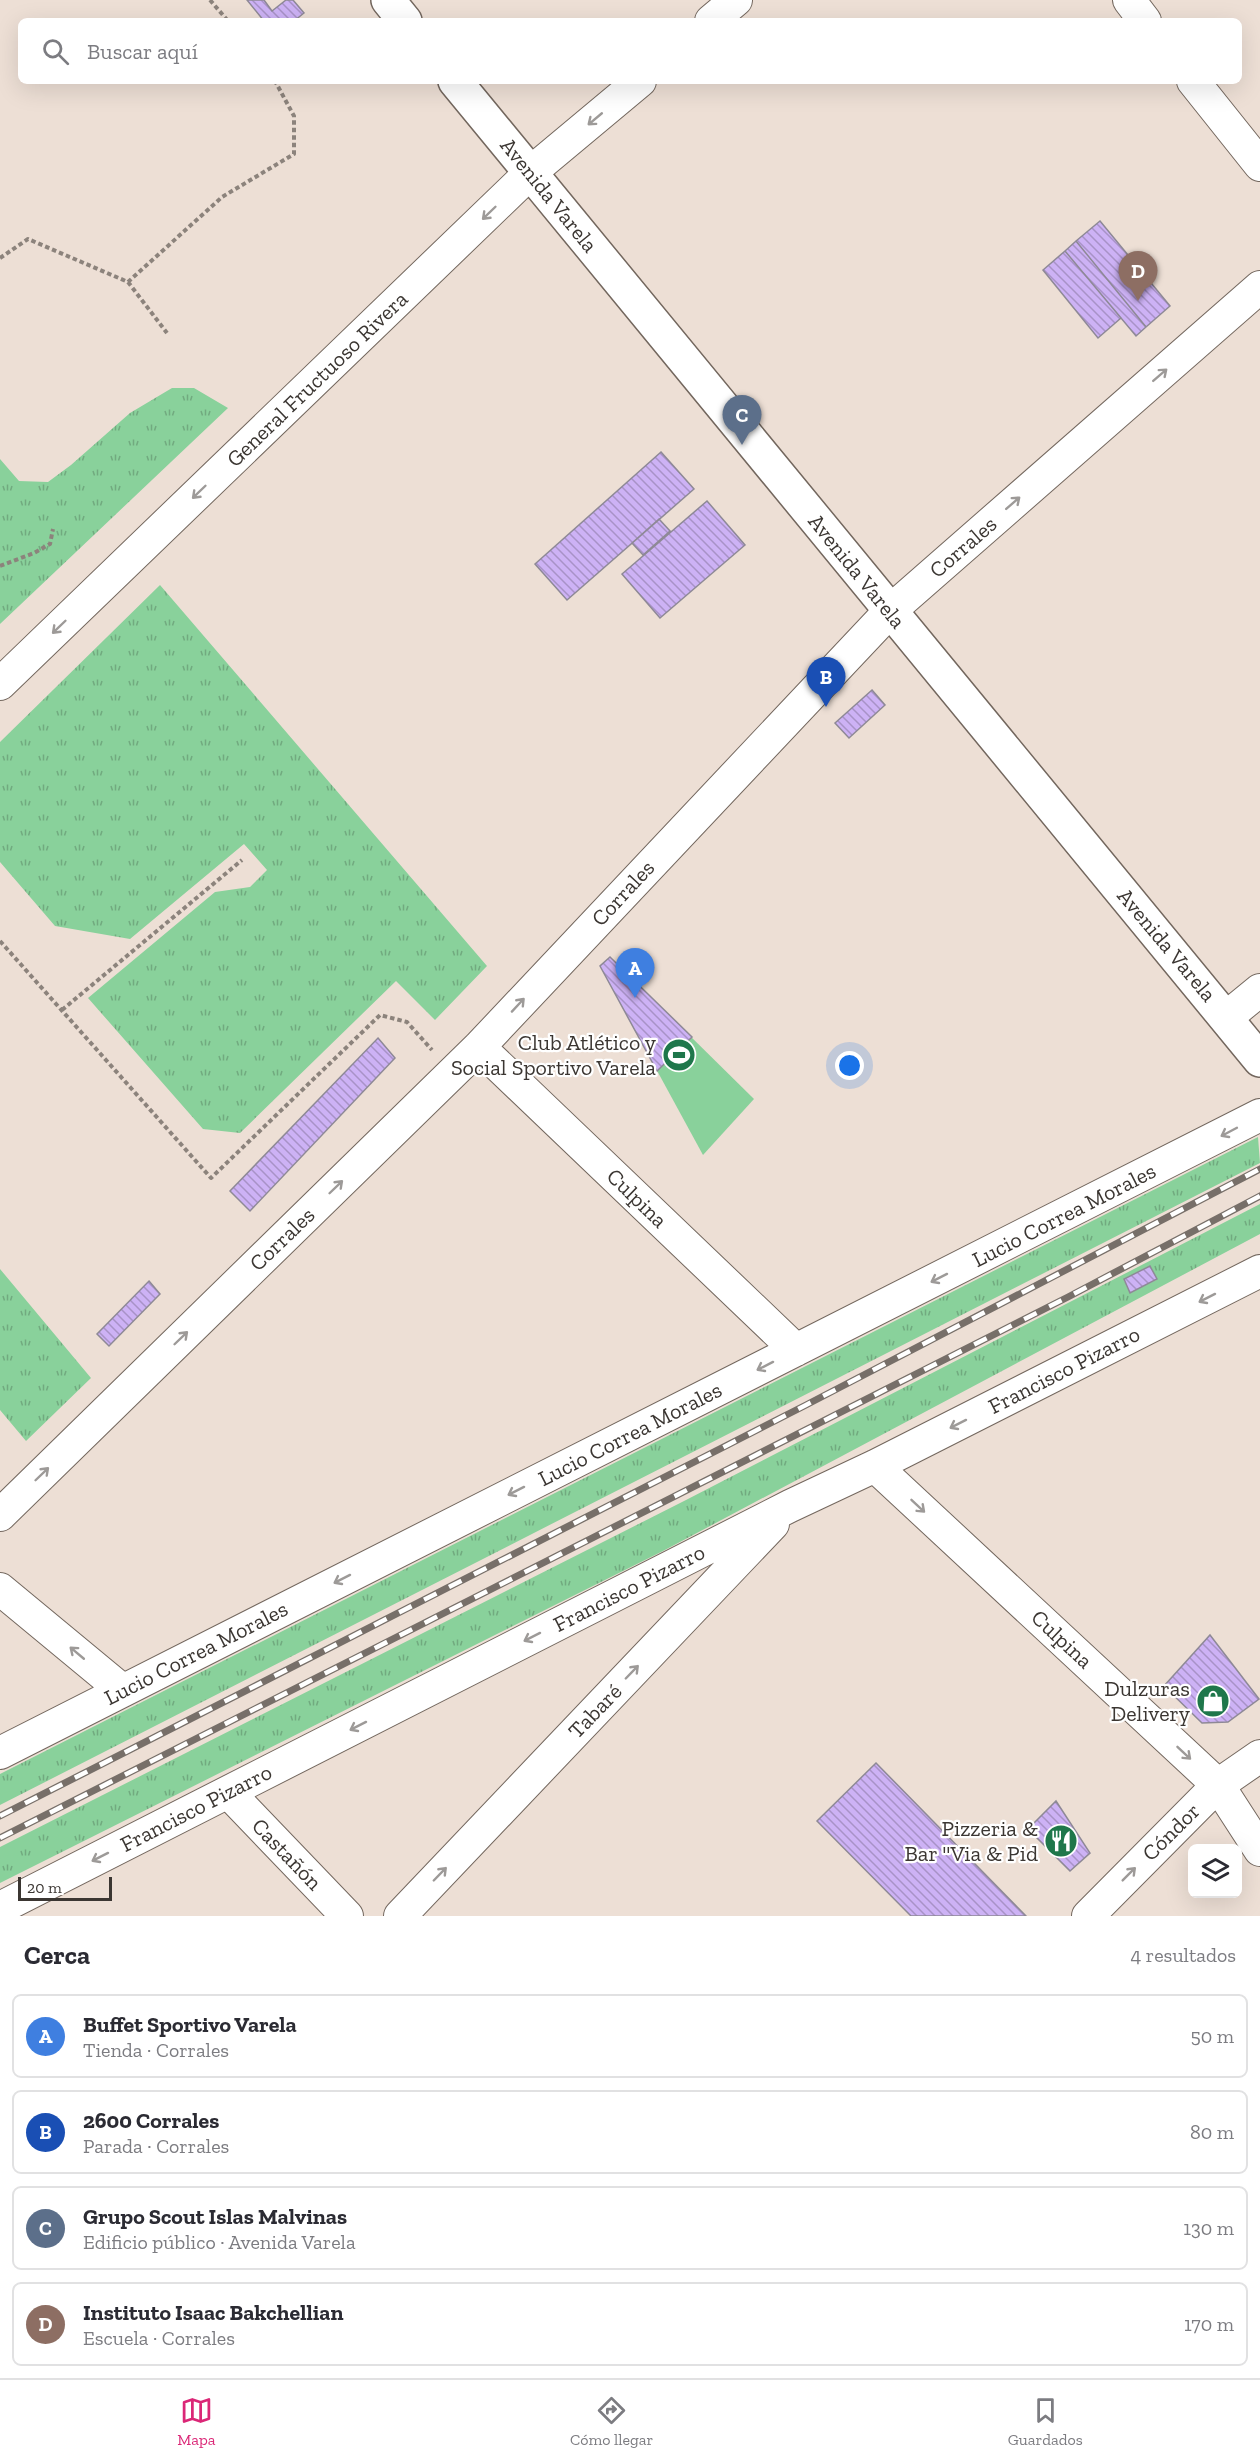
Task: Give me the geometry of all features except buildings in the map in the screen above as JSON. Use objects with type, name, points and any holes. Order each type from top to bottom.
[{"type":"main road","points":[[388,0],[403,18]]},
{"type":"main road","name":"Avenida Varela","points":[[458,84],[1227,1017],[1260,1060]]},
{"type":"street","points":[[715,18],[736,0]]},
{"type":"street","points":[[1129,0],[1143,18]]},
{"type":"street","name":"General Fructuoso Rivera","points":[[0,684],[531,172],[636,84]]},
{"type":"street","points":[[1195,84],[1260,165]]},
{"type":"street","name":"Corrales","points":[[0,1515],[479,1047],[890,611],[1260,287]]},
{"type":"street","points":[[1227,1017],[1260,990]]},
{"type":"street","name":"Culpina","points":[[479,1047],[796,1350]]},
{"type":"street","name":"Lucio Correa Morales","points":[[0,1753],[1260,1115]]},
{"type":"street","name":"Francisco Pizarro","points":[[0,1908],[790,1506],[875,1466],[1260,1271]]},
{"type":"street","name":"Culpina","points":[[875,1466],[1218,1785],[1260,1850]]},
{"type":"street","name":"Tabaré","points":[[400,1916],[790,1506]]},
{"type":"street","points":[[0,1589],[122,1690]]},
{"type":"street","name":"Cóndor","points":[[1088,1916],[1218,1785],[1260,1756]]},
{"type":"street","name":"Castañón","points":[[228,1792],[347,1916]]},
{"type":"path","points":[[210,0],[225,18]]},
{"type":"path","points":[[128,282],[222,197],[294,154],[294,116],[277,84]]},
{"type":"path","points":[[0,258],[28,239],[128,282],[167,333]]},
{"type":"path","points":[[0,567],[34,554],[50,543],[53,529]]},
{"type":"path","points":[[62,1010],[242,860]]},
{"type":"path","points":[[0,941],[212,1178],[380,1015],[407,1022],[452,1073]]},
{"type":"green space","points":[[172,388],[194,388],[228,408],[0,624],[0,459],[19,481],[48,482],[71,465],[130,413]]},
{"type":"green space","points":[[160,585],[487,966],[435,1020],[396,981],[240,1133],[203,1129],[88,998],[215,892],[250,887],[267,870],[244,844],[130,939],[55,926],[0,862],[0,742]]},
{"type":"green space","name":"Club Atlético y Social Sportivo Varela","points":[[610,957],[754,1099],[703,1155],[600,966]]},
{"type":"green space","points":[[1258,1137],[1260,1163],[0,1805],[0,1774]]},
{"type":"green space","points":[[1260,1204],[1260,1234],[663,1551],[0,1883],[0,1847],[686,1500]],"holes":[[[1149,1267],[1156,1280],[1130,1292],[1124,1280]]]},
{"type":"green space","points":[[0,1269],[91,1378],[26,1441],[0,1410]]},
{"type":"railway","points":[[0,1816],[806,1405],[1260,1169]]},
{"type":"railway","points":[[0,1838],[1068,1297],[1260,1196]]},
{"type":"place","name":"Instituto Isaac Bakchellian","points":[[1138,301]]},
{"type":"place","name":"Grupo Scout Islas Malvinas","points":[[742,445]]},
{"type":"place","name":"2600 Corrales","points":[[826,707]]},
{"type":"place","name":"Buffet Sportivo Varela","points":[[635,998]]},
{"type":"place","name":"Club Atlético y Social Sportivo Varela","points":[[679,1055]]},
{"type":"place","name":"Dulzuras Delivery","points":[[1213,1701]]},
{"type":"place","name":"Pizzeria & Bar \"Via & Pid","points":[[1061,1841]]}]
